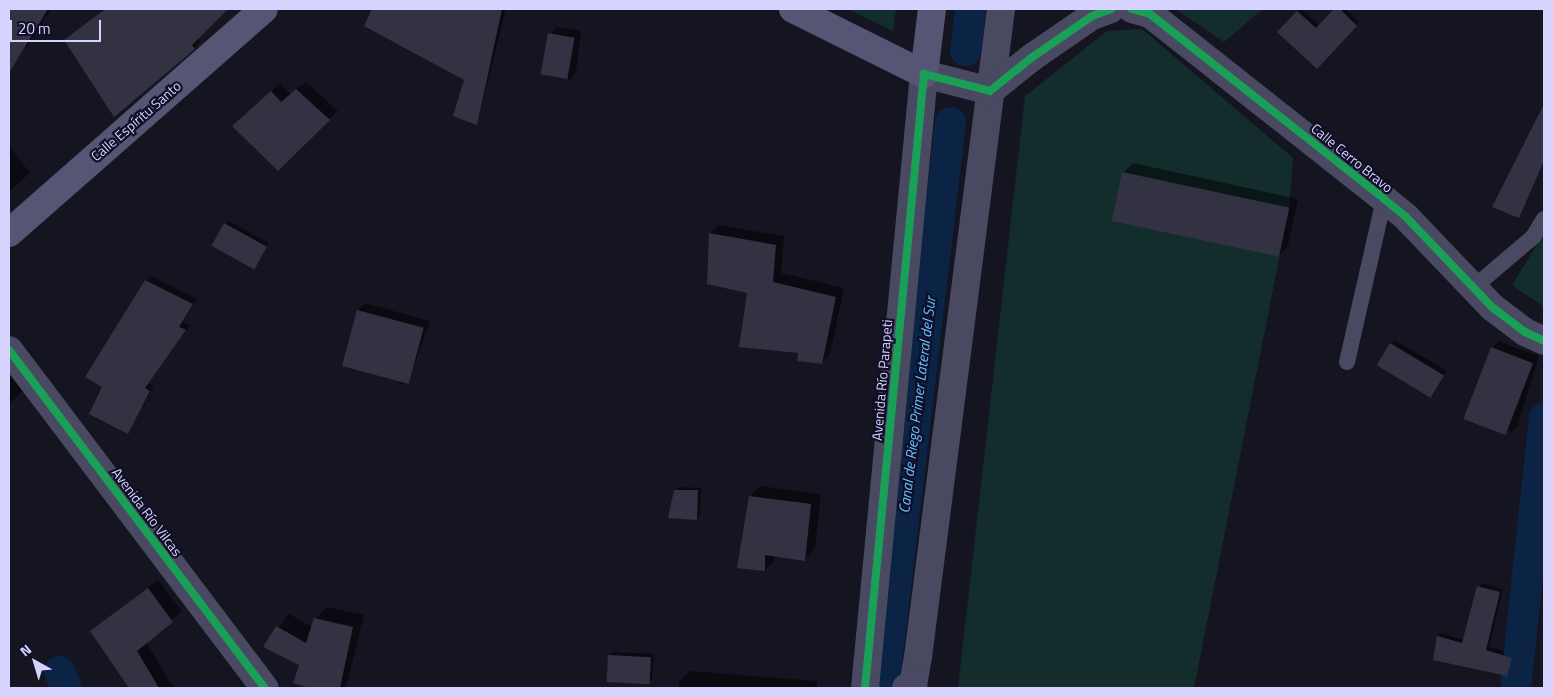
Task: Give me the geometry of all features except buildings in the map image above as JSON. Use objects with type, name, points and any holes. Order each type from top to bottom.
[{"type":"main road","name":"Calle Espíritu Santo","points":[[9,233],[264,9]]},
{"type":"main road","points":[[793,9],[924,74]]},
{"type":"main road","name":"Avenida Río Parapeti","points":[[924,74],[932,9]]},
{"type":"street","points":[[906,688],[913,685],[918,656],[1001,9]]},
{"type":"street","points":[[990,91],[1092,16],[1111,9]]},
{"type":"street","name":"Calle Cerro Bravo","points":[[1132,9],[1150,14],[1384,199],[1406,217],[1492,308],[1526,332],[1544,341]]},
{"type":"street","points":[[924,74],[990,91]]},
{"type":"street","name":"Avenida Río Parapeti","points":[[865,688],[924,74]]},
{"type":"street","name":"Avenida Río Vilcas","points":[[9,350],[265,688]]},
{"type":"lane","points":[[1347,362],[1384,199]]},
{"type":"lane","points":[[1473,288],[1534,238],[1544,219]]},
{"type":"green space","points":[[847,9],[896,9],[893,31]]},
{"type":"green space","points":[[1175,9],[1263,9],[1224,42]]},
{"type":"green space","points":[[1142,29],[1293,158],[1289,209],[1194,688],[958,688],[1025,96],[1107,31]]},
{"type":"green space","points":[[1544,233],[1544,307],[1512,285]]},
{"type":"waterway","name":"Canal de Riego Primer Lateral del Sur","points":[[965,50],[970,9]]},
{"type":"waterway","name":"Canal de Riego Primer Lateral del Sur","points":[[883,688],[950,122]]},
{"type":"waterway","points":[[1515,688],[1544,418]]},
{"type":"waterway","points":[[59,671],[66,688]]},
{"type":"cycle path","points":[[865,688],[924,74],[990,91],[1031,58],[1092,16],[1111,9]]},
{"type":"cycle path","points":[[1132,9],[1150,14],[1384,199],[1406,217],[1492,307],[1525,332],[1544,341]]},
{"type":"cycle path","points":[[9,350],[265,688]]}]
